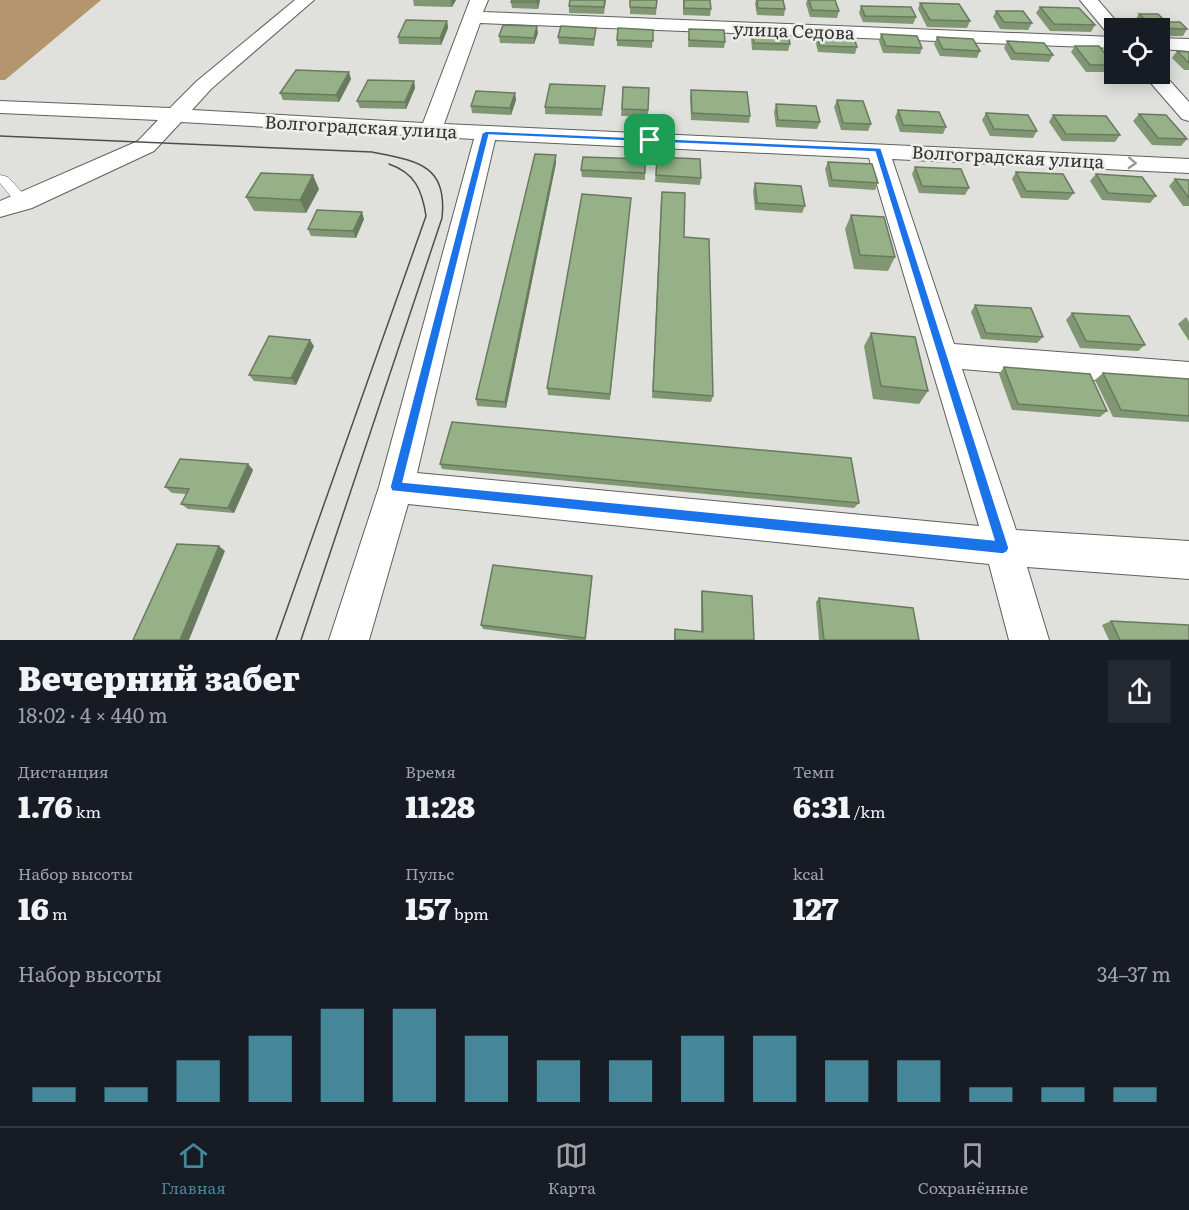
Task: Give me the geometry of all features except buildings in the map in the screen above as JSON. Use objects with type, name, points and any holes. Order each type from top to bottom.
[{"type":"street","points":[[0,209],[23,202],[146,146],[204,85],[305,0]]},
{"type":"street","points":[[1089,0],[1104,18]]},
{"type":"street","points":[[431,130],[476,9]]},
{"type":"street","name":"улица Седова","points":[[476,9],[1104,41]]},
{"type":"street","points":[[1170,44],[1189,45]]},
{"type":"street","points":[[1162,84],[1189,115]]},
{"type":"street","name":"Волгоградская улица","points":[[0,107],[486,133],[1189,166]]},
{"type":"street","points":[[349,640],[396,487],[486,133]]},
{"type":"street","points":[[878,150],[1003,548],[1029,640]]},
{"type":"street","points":[[943,355],[1189,375]]},
{"type":"street","points":[[396,487],[1003,548],[1189,560]]},
{"type":"lane","points":[[0,179],[4,180],[23,202]]},
{"type":"shaded area","points":[[0,0],[101,0],[5,80],[0,80]]},
{"type":"tram line","points":[[0,136],[372,152],[402,159],[426,168],[440,186],[443,200],[442,218],[301,640]]},
{"type":"tram line","points":[[276,640],[426,216],[416,184],[405,172],[389,164]]},
{"type":"route","points":[[486,133],[650,140],[878,150],[1003,548],[396,487],[486,133]]}]
